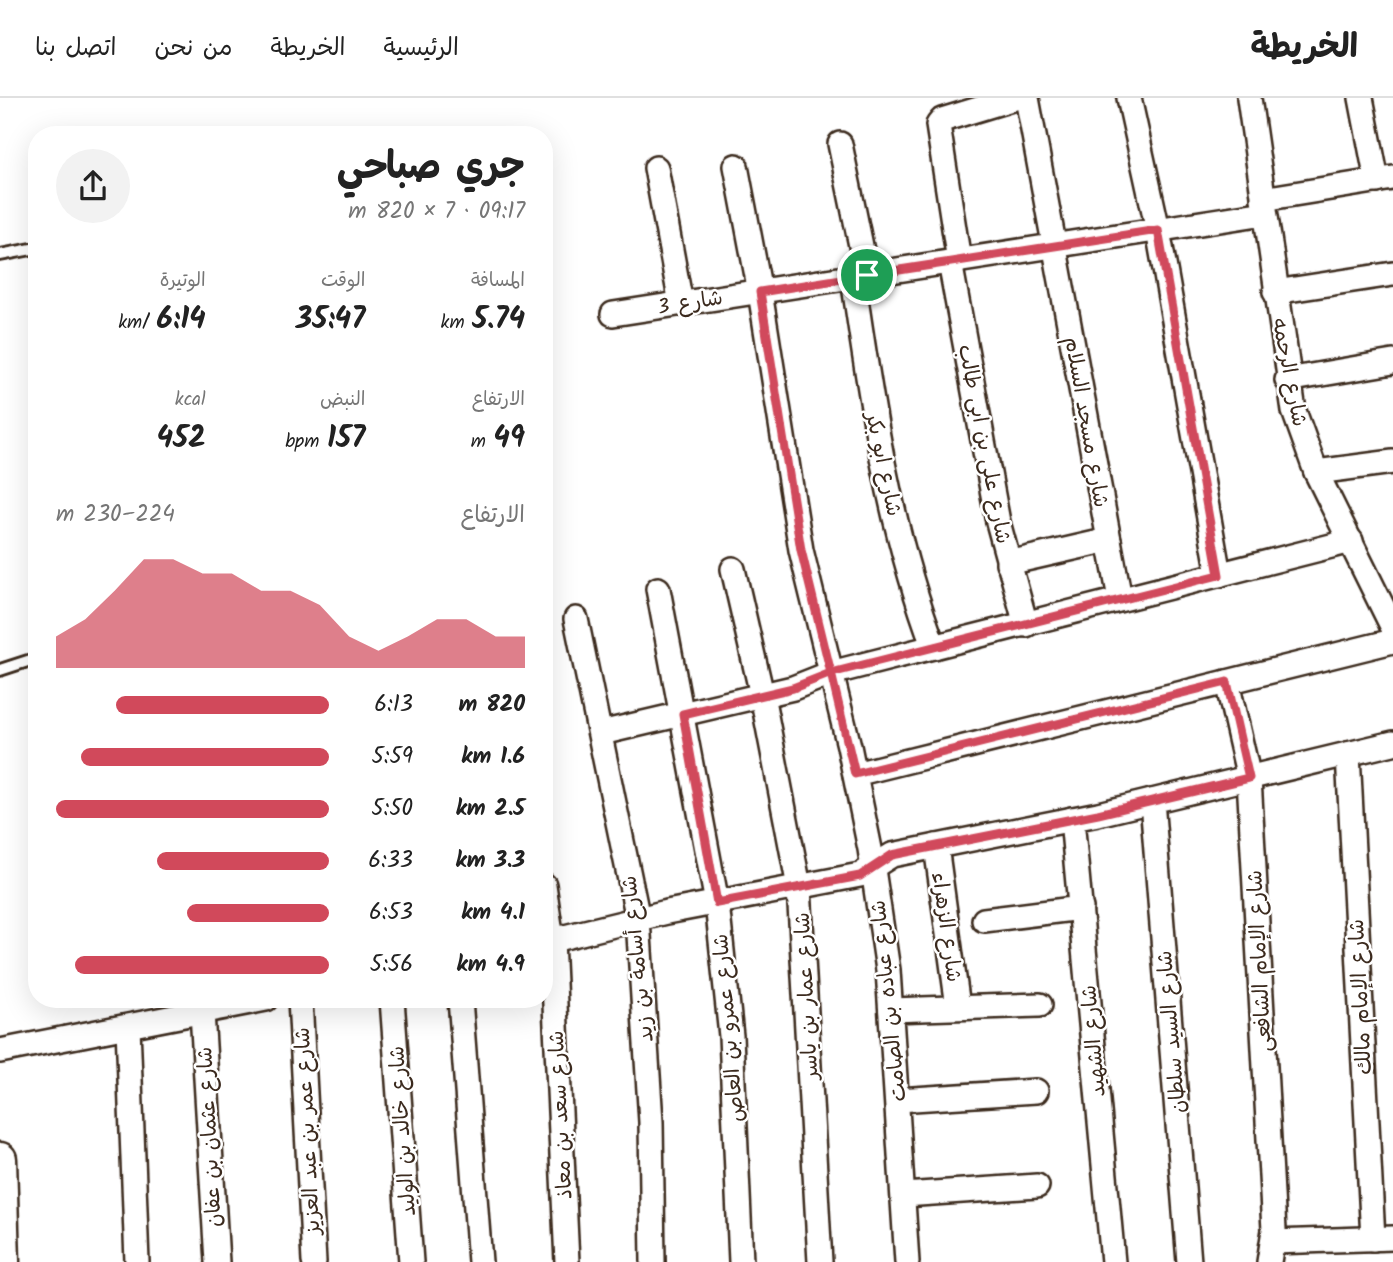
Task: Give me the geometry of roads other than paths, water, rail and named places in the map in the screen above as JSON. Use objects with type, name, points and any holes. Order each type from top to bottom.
[{"type":"main road","points":[[0,1159],[4,1262]]},
{"type":"street","points":[[965,105],[1015,98]]},
{"type":"street","name":"شارع مسجد السلام","points":[[1027,98],[1120,599]]},
{"type":"street","points":[[1129,98],[1158,230],[1219,575]]},
{"type":"street","name":"شارع الرحمه","points":[[1249,98],[1287,380],[1294,411],[1316,472],[1393,628]]},
{"type":"street","points":[[1361,98],[1385,179]]},
{"type":"street","name":"شارع على بن ابى طالب","points":[[965,105],[942,120],[937,128],[955,261],[993,497],[1026,625]]},
{"type":"street","name":"شارع ابو بكر","points":[[840,144],[860,276],[870,397],[894,517],[911,583],[934,647]]},
{"type":"street","name":"شارع عباده بن الصامت","points":[[736,166],[760,292],[801,550],[855,774],[873,868],[891,1010],[907,1262]]},
{"type":"street","points":[[656,168],[681,304]]},
{"type":"street","name":"شارع 3","points":[[614,314],[1158,230],[1385,179]]},
{"type":"street","points":[[1275,292],[1393,274]]},
{"type":"street","points":[[1287,380],[1393,362]]},
{"type":"street","points":[[1316,472],[1393,462]]},
{"type":"street","points":[[1008,563],[1109,540]]},
{"type":"street","points":[[601,733],[793,688],[831,673],[1351,541]]},
{"type":"street","name":"شارع عمار بن ياسر","points":[[733,569],[762,695],[799,887],[820,1262]]},
{"type":"street","name":"شارع عمرو بن العاص","points":[[658,589],[717,903],[732,1048],[741,1262]]},
{"type":"street","name":"شارع أسامة بن زيد","points":[[576,619],[638,919],[650,1110],[653,1262]]},
{"type":"street","points":[[855,774],[1393,641]]},
{"type":"street","name":"شارع الإمام الشافعى","points":[[1227,682],[1249,778],[1271,1252]]},
{"type":"street","points":[[553,940],[638,919],[860,876],[892,855],[1072,819],[1393,743]]},
{"type":"street","name":"شارع الإمام مالك","points":[[1348,754],[1383,1238]]},
{"type":"street","name":"شارع السيد سلطان","points":[[1152,801],[1189,1262]]},
{"type":"street","name":"شارع الشهيد","points":[[1072,819],[1113,1262]]},
{"type":"street","name":"شارع الزهراء","points":[[936,846],[958,1007]]},
{"type":"street","points":[[984,920],[1081,908]]},
{"type":"street","points":[[891,1010],[1040,1006]]},
{"type":"street","points":[[0,1051],[222,1008]]},
{"type":"street","name":"شارع عمر بن عبد العزيز","points":[[300,1008],[314,1262]]},
{"type":"street","name":"شارع خالد بن الوليد","points":[[393,1008],[411,1262]]},
{"type":"street","points":[[461,1008],[480,1262]]},
{"type":"street","name":"شارع سعد بن معاذ","points":[[552,1008],[567,1262]]},
{"type":"street","name":"شارع عثمان بن عفان","points":[[202,1012],[217,1262]]},
{"type":"street","points":[[128,1027],[137,1262]]},
{"type":"street","points":[[898,1100],[1036,1091]]},
{"type":"street","points":[[904,1195],[1037,1185]]},
{"type":"street","points":[[1271,1252],[1383,1238]]},
{"type":"lane","points":[[0,255],[28,250]]},
{"type":"lane","points":[[0,670],[28,661]]}]
